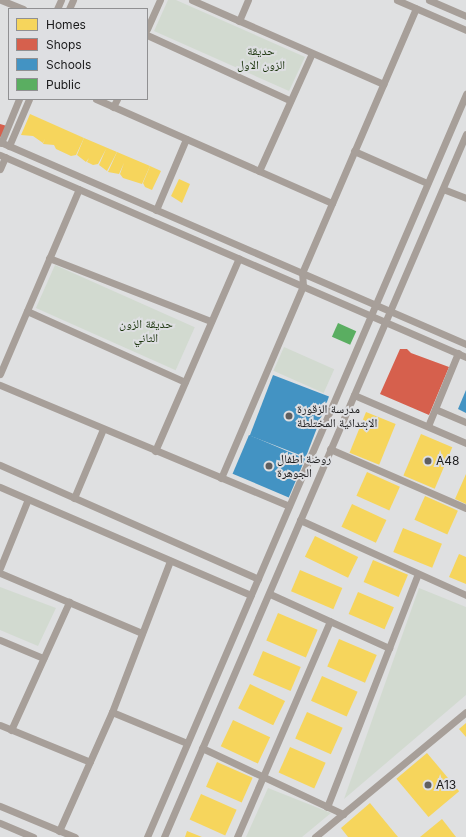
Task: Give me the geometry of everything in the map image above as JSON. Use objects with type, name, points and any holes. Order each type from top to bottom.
[{"type":"street","points":[[1,0],[21,8]]},
{"type":"street","points":[[148,27],[160,0]]},
{"type":"street","points":[[192,0],[383,84]]},
{"type":"street","points":[[239,21],[248,0]]},
{"type":"street","points":[[397,0],[466,30]]},
{"type":"street","points":[[429,0],[466,16]]},
{"type":"street","points":[[221,478],[303,286],[302,273],[416,8]]},
{"type":"street","points":[[148,35],[289,100]]},
{"type":"street","points":[[259,171],[289,100],[312,53]]},
{"type":"street","points":[[147,837],[466,94]]},
{"type":"street","points":[[0,169],[3,144],[19,100]]},
{"type":"street","points":[[3,144],[28,100]]},
{"type":"street","points":[[98,100],[332,203]]},
{"type":"street","points":[[113,107],[116,100]]},
{"type":"street","points":[[164,837],[466,134]]},
{"type":"street","points":[[156,210],[186,138]]},
{"type":"street","points":[[3,144],[466,344]]},
{"type":"street","points":[[354,151],[427,183]]},
{"type":"street","points":[[2,155],[466,357]]},
{"type":"street","points":[[0,374],[79,189]]},
{"type":"street","points":[[443,189],[466,198]]},
{"type":"street","points":[[50,258],[211,321]]},
{"type":"street","points":[[155,451],[239,258]]},
{"type":"street","points":[[28,311],[185,382]]},
{"type":"street","points":[[428,426],[458,353]]},
{"type":"street","points":[[0,385],[289,506]]},
{"type":"street","points":[[354,395],[466,443]]},
{"type":"street","points":[[435,409],[466,422]]},
{"type":"street","points":[[74,498],[103,429]]},
{"type":"street","points":[[330,449],[466,508]]},
{"type":"street","points":[[0,465],[258,579]]},
{"type":"street","points":[[0,487],[170,562],[250,595]]},
{"type":"street","points":[[0,568],[28,499]]},
{"type":"street","points":[[300,520],[466,595]]},
{"type":"street","points":[[60,830],[112,712],[170,562]]},
{"type":"street","points":[[0,573],[142,633]]},
{"type":"street","points":[[327,807],[418,574]]},
{"type":"street","points":[[270,594],[389,648]]},
{"type":"street","points":[[11,730],[69,602]]},
{"type":"street","points":[[237,837],[330,620]]},
{"type":"street","points":[[0,640],[43,658]]},
{"type":"street","points":[[112,712],[187,743]]},
{"type":"street","points":[[315,837],[466,712]]},
{"type":"street","points":[[0,725],[90,762]]},
{"type":"street","points":[[202,748],[343,814]]},
{"type":"street","points":[[0,806],[75,837]]},
{"type":"street","points":[[0,823],[33,837]]},
{"type":"green space","name":"حديقة الزون الاول","points":[[168,0],[176,0],[305,57],[289,91],[154,31]]},
{"type":"green space","name":"حديقة الزون الثاني","points":[[55,265],[195,327],[176,370],[36,308]]},
{"type":"green space","points":[[284,347],[334,369],[324,393],[273,371]]},
{"type":"green space","points":[[0,587],[56,608],[38,646],[0,630]]},
{"type":"green space","points":[[419,588],[466,607],[466,695],[344,799]]},
{"type":"green space","points":[[268,788],[331,813],[302,837],[246,837]]},
{"type":"building: Homes","points":[[30,114],[84,138],[76,155],[71,156],[56,149],[54,145],[43,144],[45,139],[43,143],[33,136],[21,135]]},
{"type":"building: Homes","points":[[84,138],[117,152],[107,171],[99,165],[106,149],[98,164],[93,165],[87,162],[89,158],[86,162],[77,155]]},
{"type":"building: Homes","points":[[117,152],[150,166],[142,184],[123,178],[120,174],[124,163],[119,174],[108,172]]},
{"type":"building: Homes","points":[[150,166],[161,171],[152,190],[145,187],[143,183]]},
{"type":"building: Homes","points":[[179,179],[190,184],[182,203],[171,196]]},
{"type":"building: Homes","points":[[366,412],[396,424],[379,465],[350,453]]},
{"type":"building: Homes","name":"A48","points":[[421,434],[452,447],[435,489],[403,475]]},
{"type":"building: Homes","points":[[367,472],[400,487],[389,510],[356,496]]},
{"type":"building: Homes","points":[[466,474],[466,504],[455,499]]},
{"type":"building: Homes","points":[[425,496],[458,511],[447,534],[414,520]]},
{"type":"building: Homes","points":[[352,504],[386,520],[376,543],[341,527]]},
{"type":"building: Homes","points":[[403,528],[442,544],[432,568],[393,552]]},
{"type":"building: Homes","points":[[315,536],[358,557],[348,578],[305,557]]},
{"type":"building: Homes","points":[[459,554],[466,557],[466,584],[449,577]]},
{"type":"building: Homes","points":[[373,560],[408,575],[399,597],[364,582]]},
{"type":"building: Homes","points":[[300,570],[342,588],[333,609],[291,591]]},
{"type":"building: Homes","points":[[358,592],[394,607],[385,629],[349,614]]},
{"type":"building: Homes","points":[[278,613],[318,630],[306,657],[266,641]]},
{"type":"building: Homes","points":[[339,639],[377,655],[365,683],[327,667]]},
{"type":"building: Homes","points":[[263,651],[301,667],[291,691],[253,675]]},
{"type":"building: Homes","points":[[322,676],[358,692],[347,717],[311,701]]},
{"type":"building: Homes","points":[[250,684],[285,701],[273,725],[238,708]]},
{"type":"building: Homes","points":[[307,712],[343,728],[331,754],[295,738]]},
{"type":"building: Homes","points":[[233,720],[270,737],[258,764],[221,746]]},
{"type":"building: Homes","points":[[466,723],[466,737],[459,729]]},
{"type":"building: Homes","points":[[290,747],[326,763],[314,788],[279,773]]},
{"type":"building: Homes","name":"A13","points":[[427,753],[459,791],[428,817],[396,779]]},
{"type":"building: Homes","points":[[217,762],[253,778],[242,803],[206,787]]},
{"type":"building: Homes","points":[[201,794],[237,810],[225,835],[190,820]]},
{"type":"building: Homes","points":[[370,803],[398,837],[348,837],[341,828]]},
{"type":"building: Homes","points":[[442,819],[456,837],[420,837]]},
{"type":"building: Homes","points":[[187,831],[202,837],[185,837]]},
{"type":"building: Shops","points":[[0,124],[7,126],[0,138]]},
{"type":"building: Shops","points":[[400,349],[407,349],[411,353],[449,367],[429,415],[380,394]]},
{"type":"building: Schools","name":"مدرسة الزقورة الابتدائية المختلطة","points":[[273,375],[329,397],[306,457],[250,436]]},
{"type":"building: Schools","points":[[466,390],[466,413],[458,409]]},
{"type":"building: Schools","name":"روضة اطفال الجوهرة","points":[[249,435],[305,459],[289,497],[233,474]]},
{"type":"building: Public","points":[[338,323],[356,331],[350,345],[332,337]]},
{"type":"place","name":"مدرسة الزقورة الابتدائية المختلطة","points":[[289,416]]},
{"type":"place","name":"A48","points":[[428,461]]},
{"type":"place","name":"روضة اطفال الجوهرة","points":[[269,466]]},
{"type":"place","name":"A13","points":[[428,785]]}]
